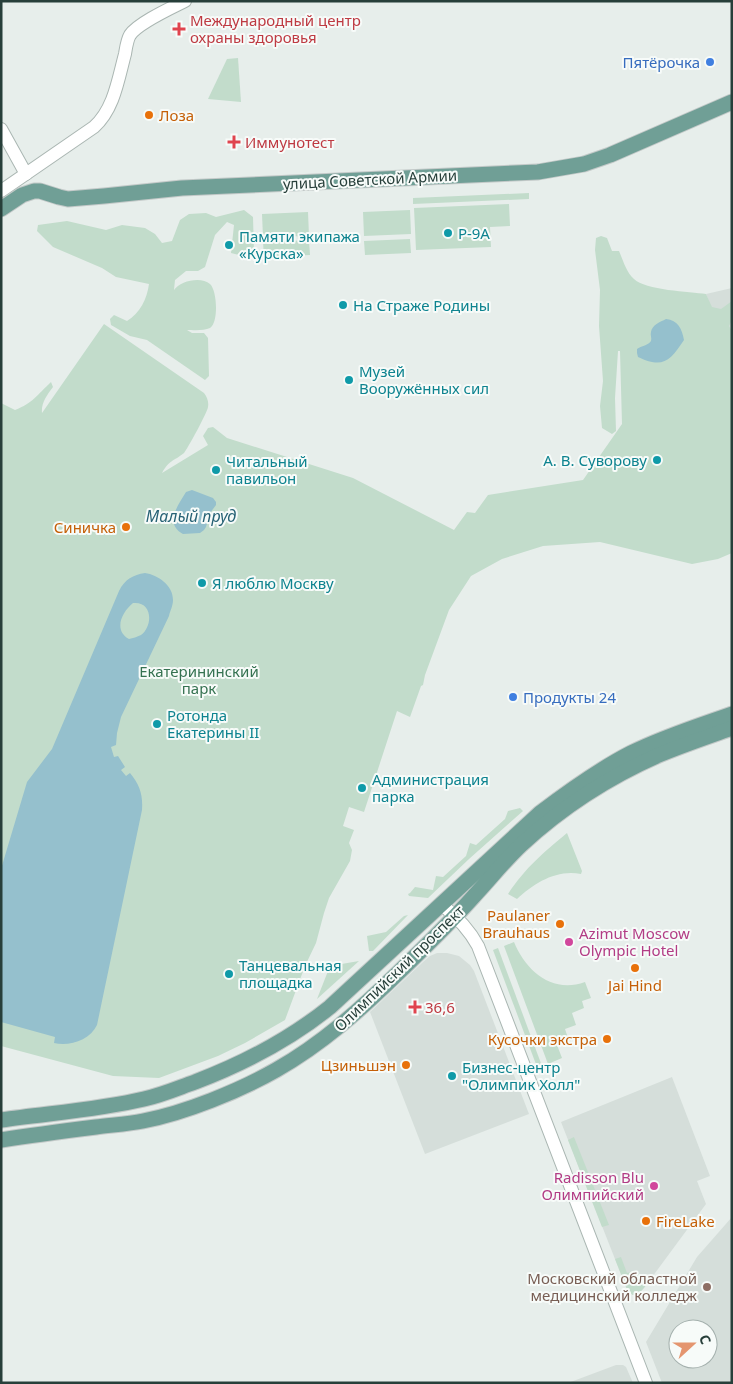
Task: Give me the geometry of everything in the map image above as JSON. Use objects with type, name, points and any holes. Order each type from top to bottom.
[{"type":"main road","name":"улица Советской Армии","points":[[1,209],[22,195],[34,190],[68,199],[182,188],[538,172],[584,164],[610,155],[732,102]]},
{"type":"main road","name":"Олимпийский проспект","points":[[1,1120],[122,1104],[145,1099],[216,1074],[253,1058],[290,1036],[323,1013],[540,812],[606,766],[652,744],[732,714]]},
{"type":"main road","name":"Олимпийский проспект","points":[[1,1140],[144,1120],[184,1109],[253,1082],[296,1058],[345,1022],[418,954],[505,860],[542,827],[571,805],[593,790],[659,755],[732,728]]},
{"type":"street","points":[[1,191],[94,127],[106,113],[116,87],[129,36],[143,24],[185,1]]},
{"type":"street","points":[[1,129],[26,174]]},
{"type":"street","points":[[441,904],[472,935],[478,946],[646,1383]]},
{"type":"shaded area","points":[[732,288],[732,362],[706,294]]},
{"type":"shaded area","name":"Бизнес-центр \"Олимпик Холл\"","points":[[437,953],[459,956],[474,971],[529,1114],[425,1154],[370,1012],[423,962]]},
{"type":"shaded area","points":[[672,1077],[710,1176],[697,1181],[706,1204],[644,1288],[638,1294],[633,1295],[628,1292],[561,1122]]},
{"type":"shaded area","points":[[732,1217],[732,1383],[662,1383],[646,1342],[697,1257]]},
{"type":"shaded area","points":[[616,1365],[626,1367],[633,1383],[568,1383]]},
{"type":"green space","points":[[238,58],[241,102],[208,99],[227,59]]},
{"type":"green space","points":[[529,193],[529,199],[413,204],[413,198]]},
{"type":"green space","points":[[509,204],[510,226],[490,227],[491,247],[416,250],[414,208]]},
{"type":"green space","points":[[244,210],[253,217],[254,253],[243,256],[231,253],[234,225],[227,222],[215,235],[205,267],[198,271],[186,271],[175,280],[174,290],[186,282],[201,280],[210,284],[214,293],[216,313],[213,325],[205,330],[187,330],[192,333],[204,333],[208,338],[209,376],[205,380],[147,340],[130,336],[111,325],[110,319],[114,315],[127,321],[136,314],[145,300],[149,284],[116,277],[102,268],[53,247],[37,231],[38,225],[67,221],[106,230],[122,225],[145,228],[155,234],[162,243],[172,241],[180,220],[189,214],[206,213],[216,217]]},
{"type":"green space","points":[[410,210],[411,234],[364,236],[363,212]]},
{"type":"green space","points":[[308,212],[309,236],[263,237],[262,214]]},
{"type":"green space","name":"Екатерининский парк","points":[[601,236],[607,238],[612,251],[619,251],[629,273],[640,283],[657,288],[706,294],[712,307],[721,309],[732,301],[732,320],[729,326],[732,331],[732,553],[718,559],[692,564],[600,542],[543,546],[502,559],[471,576],[449,610],[410,717],[397,711],[364,812],[349,807],[343,826],[354,830],[349,843],[352,850],[350,861],[329,898],[316,943],[305,966],[285,1020],[218,1056],[159,1078],[113,1076],[1,1046],[1,403],[15,410],[31,401],[51,382],[53,387],[43,402],[42,413],[104,324],[204,393],[207,398],[207,410],[189,445],[184,453],[170,463],[162,473],[208,445],[203,436],[208,428],[213,427],[227,438],[353,478],[454,530],[467,512],[475,513],[488,495],[583,480],[622,424],[620,351],[618,351],[615,398],[616,431],[612,434],[602,428],[600,406],[603,381],[599,326],[600,290],[595,250],[596,238]]},
{"type":"green space","points":[[410,239],[411,253],[365,255],[364,241]]},
{"type":"green space","points":[[309,240],[310,255],[264,257],[263,242]]},
{"type":"green space","points":[[520,808],[523,811],[428,898],[409,896],[408,894],[415,887],[433,890],[436,876],[443,877],[466,856],[470,843],[476,845],[505,819],[508,811]]},
{"type":"green space","points":[[567,833],[582,871],[581,874],[555,875],[538,883],[517,899],[508,894],[528,868]]},
{"type":"green space","points":[[408,915],[373,951],[369,951],[367,936],[386,932],[404,916]]},
{"type":"green space","points":[[514,942],[519,953],[533,971],[551,982],[562,985],[585,982],[591,998],[582,1001],[584,1008],[572,1013],[576,1025],[565,1029],[569,1041],[557,1045],[562,1058],[548,1064],[504,946]]},
{"type":"green space","points":[[498,948],[542,1066],[537,1067],[493,950]]},
{"type":"green space","points":[[359,961],[317,999],[330,966]]},
{"type":"green space","points":[[574,1137],[609,1225],[602,1227],[568,1140]]},
{"type":"green space","points":[[621,1257],[627,1273],[634,1271],[649,1281],[636,1294],[633,1295],[628,1292],[615,1259]]},
{"type":"water","points":[[666,319],[674,321],[681,329],[684,340],[679,347],[665,361],[647,361],[638,357],[637,349],[650,342],[653,327]]},
{"type":"water","name":"Малый пруд","points":[[192,490],[213,498],[216,505],[210,513],[204,530],[200,533],[183,534],[174,525],[174,514],[186,492]]},
{"type":"water","points":[[145,573],[160,578],[168,585],[173,604],[121,717],[116,745],[111,747],[114,757],[118,756],[125,767],[121,770],[126,776],[130,773],[138,786],[142,800],[142,810],[97,1025],[89,1035],[78,1041],[66,1044],[54,1043],[55,1037],[1,1022],[1,869],[27,782],[52,749],[119,591],[133,576]],"holes":[[[133,603],[140,603],[149,615],[148,626],[141,635],[129,639],[121,631],[121,621],[125,611]]]},
{"type":"place","name":"Международный центр охраны здоровья","points":[[179,29]]},
{"type":"place","name":"Пятёрочка","points":[[710,62]]},
{"type":"place","name":"Лоза","points":[[149,115]]},
{"type":"place","name":"Иммунотест","points":[[234,142]]},
{"type":"place","name":"Р-9А","points":[[448,233]]},
{"type":"place","name":"Памяти экипажа «Курска»","points":[[229,245]]},
{"type":"place","name":"На Страже Родины","points":[[343,305]]},
{"type":"place","name":"Музей Вооружённых сил","points":[[349,380]]},
{"type":"place","name":"А. В. Суворову","points":[[657,460]]},
{"type":"place","name":"Читальный павильон","points":[[216,470]]},
{"type":"place","name":"Синичка","points":[[126,527]]},
{"type":"place","name":"Я люблю Москву","points":[[202,583]]},
{"type":"place","name":"Продукты 24","points":[[513,697]]},
{"type":"place","name":"Ротонда Екатерины II","points":[[157,724]]},
{"type":"place","name":"Администрация парка","points":[[362,788]]},
{"type":"place","name":"Paulaner Brauhaus","points":[[560,924]]},
{"type":"place","name":"Azimut Moscow Olympic Hotel","points":[[569,942]]},
{"type":"place","name":"Jai Hind","points":[[635,968]]},
{"type":"place","name":"Танцевальная площадка","points":[[229,974]]},
{"type":"place","name":"36,6","points":[[415,1007]]},
{"type":"place","name":"Кусочки экстра","points":[[607,1039]]},
{"type":"place","name":"Цзиньшэн","points":[[406,1065]]},
{"type":"place","name":"Бизнес-центр \"Олимпик Холл\"","points":[[452,1076]]},
{"type":"place","name":"Radisson Blu Олимпийский","points":[[654,1186]]},
{"type":"place","name":"FireLake","points":[[646,1221]]},
{"type":"place","name":"Московский областной медицинский колледж","points":[[707,1287]]}]
